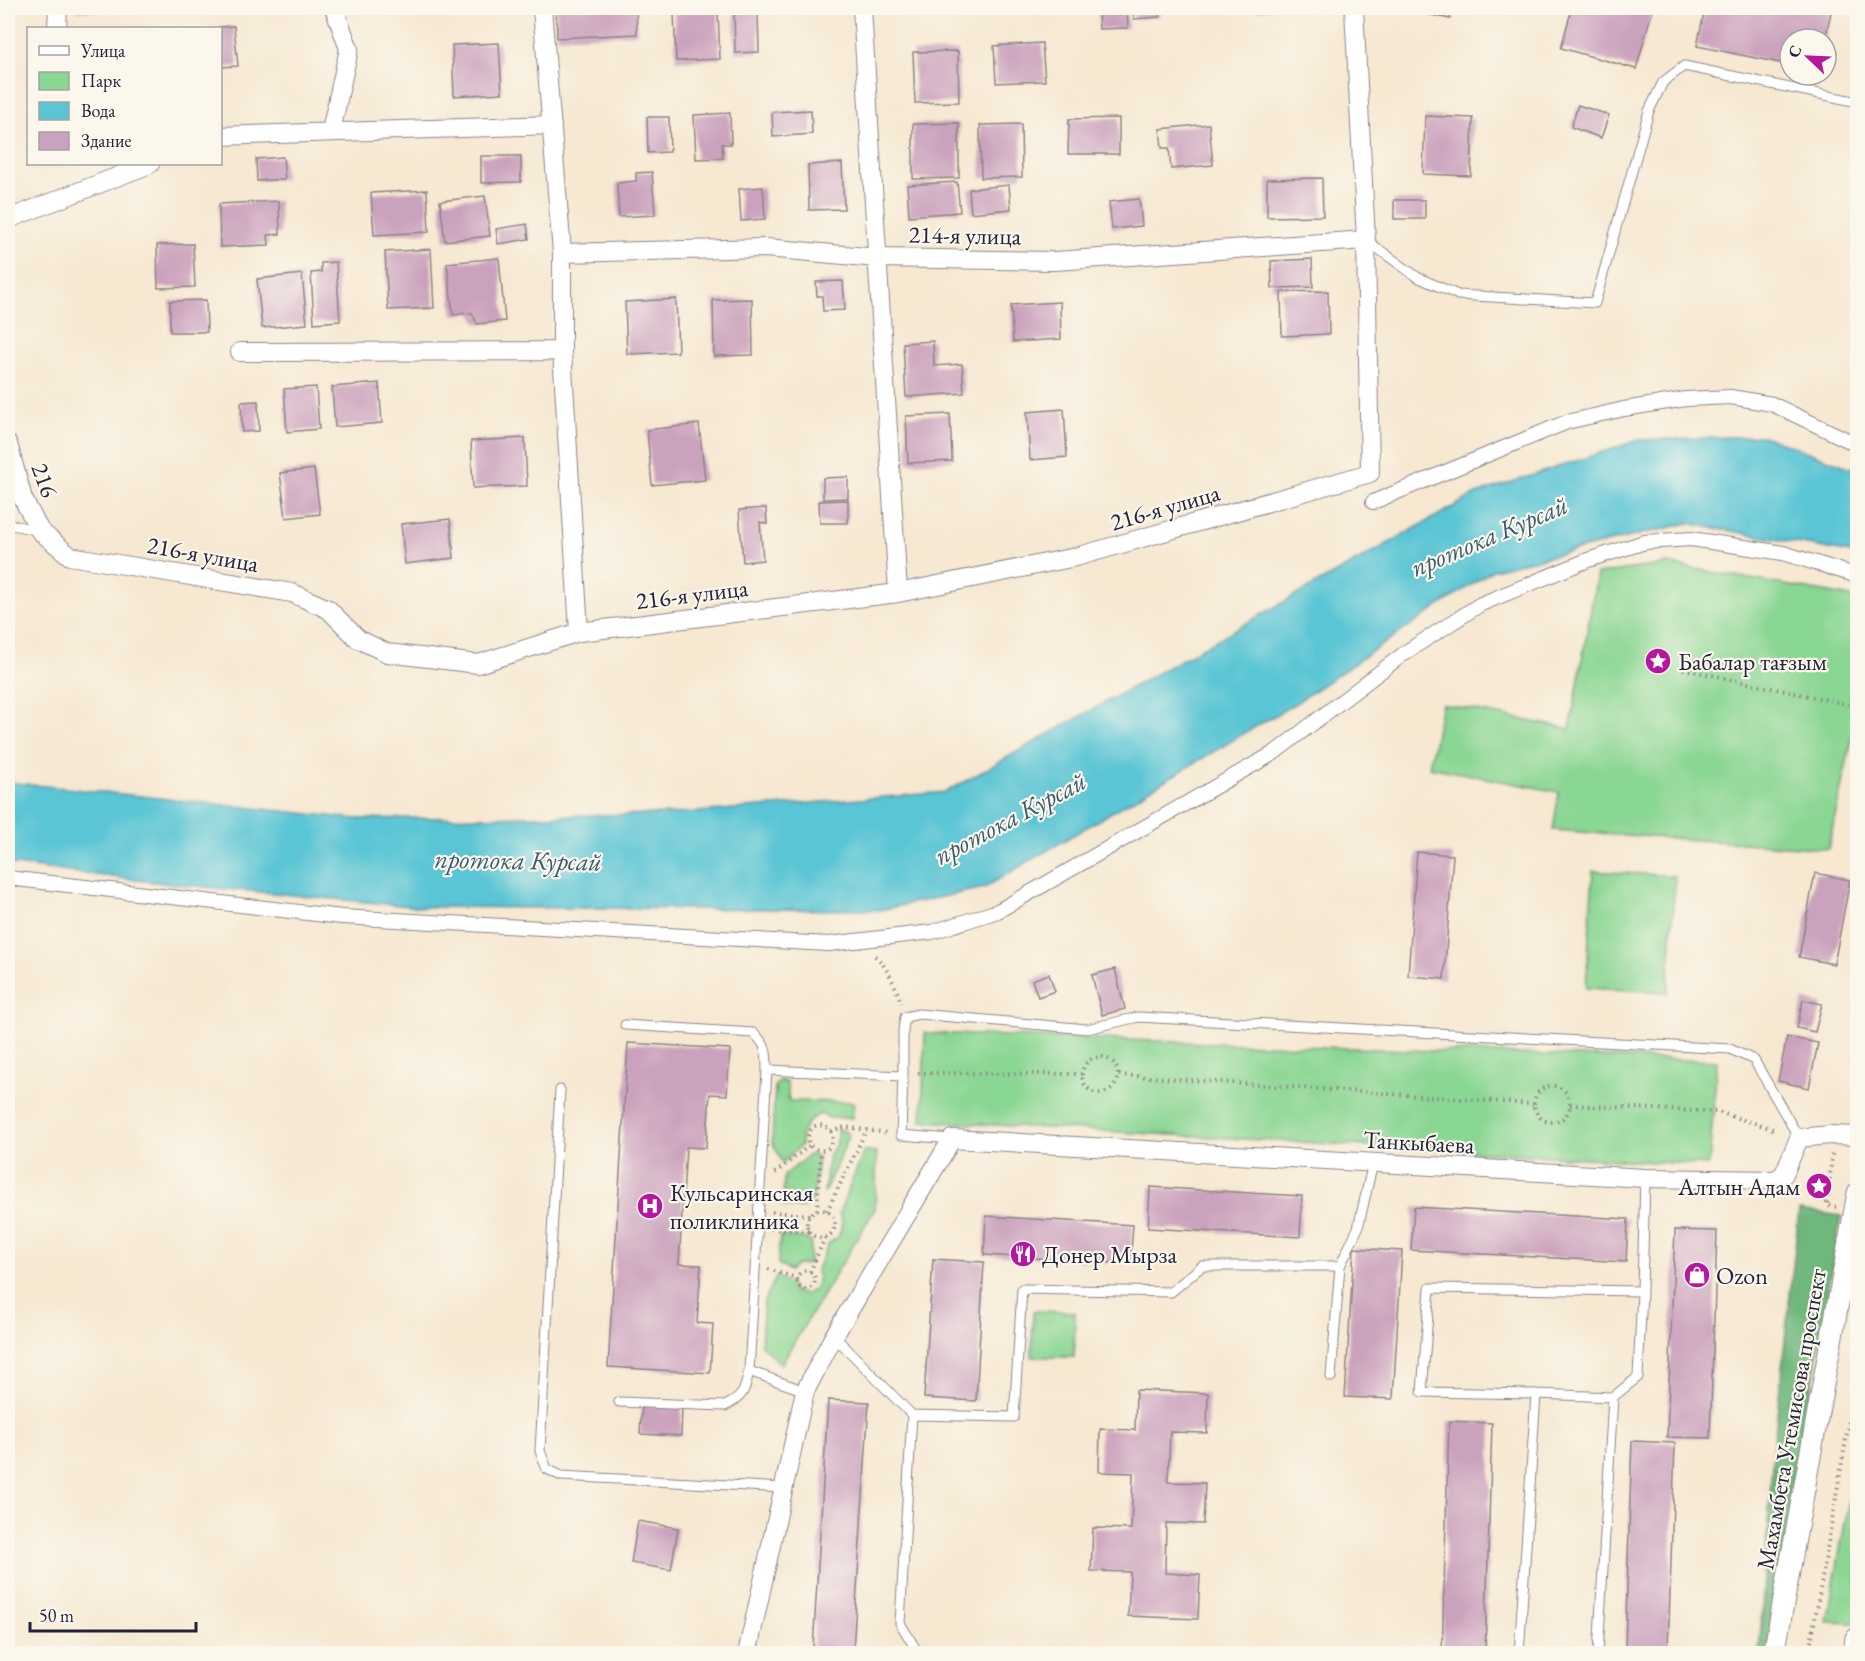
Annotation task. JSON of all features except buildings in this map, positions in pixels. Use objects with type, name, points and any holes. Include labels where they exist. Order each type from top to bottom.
[{"type":"street","points":[[57,27],[58,8]]},
{"type":"street","points":[[331,131],[349,49],[334,8]]},
{"type":"street","points":[[542,8],[562,253],[562,351],[579,632]]},
{"type":"street","points":[[862,8],[898,592]]},
{"type":"street","points":[[1354,8],[1366,240]]},
{"type":"street","points":[[222,136],[552,125]]},
{"type":"street","points":[[8,219],[147,165]]},
{"type":"street","name":"214-я улица","points":[[562,253],[766,248],[878,258],[1055,261],[1366,240]]},
{"type":"street","name":"216-я улица","points":[[40,531],[70,556],[292,594],[327,609],[358,639],[387,653],[478,664],[579,632],[898,592],[1076,557],[1370,473],[1366,240]]},
{"type":"street","points":[[240,352],[562,351]]},
{"type":"street","points":[[1373,502],[1465,462],[1567,422],[1624,409],[1686,399],[1731,397],[1772,404],[1857,445]]},
{"type":"street","name":"216","points":[[8,444],[23,499],[40,531]]},
{"type":"street","points":[[8,878],[342,917],[829,945],[932,932],[998,911],[1274,753],[1406,652],[1481,604],[1588,560],[1645,542],[1691,539],[1784,553],[1857,576]]},
{"type":"street","points":[[1799,1138],[1830,1135],[1857,1136]]},
{"type":"street","name":"Танкыбаева","points":[[952,1139],[1645,1178],[1775,1180],[1784,1174],[1799,1138]]},
{"type":"street","points":[[747,1653],[805,1391],[834,1336],[952,1139]]},
{"type":"street","name":"Махамбета Утемисова проспект","points":[[1774,1653],[1856,1201]]},
{"type":"lane","points":[[1366,240],[1417,278],[1458,295],[1595,303],[1649,111],[1663,82],[1683,66],[1857,102]]},
{"type":"lane","points":[[8,524],[40,531]]},
{"type":"lane","points":[[952,1139],[901,1135],[905,1017],[919,1014],[1087,1029],[1138,1017],[1730,1048],[1754,1060],[1799,1138]]},
{"type":"lane","points":[[619,1402],[725,1406],[738,1400],[746,1388],[756,1266],[768,1051],[763,1041],[753,1033],[625,1025]]},
{"type":"lane","points":[[767,1070],[903,1076]]},
{"type":"lane","points":[[560,1090],[540,1451],[547,1469],[561,1476],[783,1488]]},
{"type":"lane","points":[[1331,1377],[1340,1266],[1358,1228],[1373,1163]]},
{"type":"lane","points":[[1642,1291],[1430,1288],[1422,1392],[1613,1397],[1638,1377],[1642,1291],[1645,1178]]},
{"type":"lane","points":[[834,1336],[912,1415],[1014,1417],[1022,1289],[1171,1292],[1202,1266],[1340,1266]]},
{"type":"lane","points":[[749,1371],[805,1391]]},
{"type":"lane","points":[[1519,1653],[1536,1394]]},
{"type":"lane","points":[[1598,1653],[1613,1397]]},
{"type":"lane","points":[[912,1415],[900,1623],[917,1651],[922,1653]]},
{"type":"lane","points":[[1848,1653],[1850,1637],[1857,1629]]},
{"type":"path","points":[[1683,669],[1855,706],[1857,696]]},
{"type":"path","points":[[859,941],[883,963],[896,988],[905,1017]]},
{"type":"path","points":[[1101,1057],[1111,1060],[1119,1075],[1114,1087],[1103,1093],[1090,1090],[1082,1074],[1089,1060],[1101,1057]]},
{"type":"path","points":[[903,1076],[915,1073],[1082,1074]]},
{"type":"path","points":[[1119,1075],[1533,1104]]},
{"type":"path","points":[[1552,1086],[1563,1090],[1570,1105],[1569,1111],[1560,1120],[1548,1122],[1538,1116],[1533,1104],[1538,1093],[1552,1086]]},
{"type":"path","points":[[1570,1105],[1718,1112],[1799,1138]]},
{"type":"path","points":[[826,1126],[831,1131],[832,1143],[828,1148],[821,1151],[810,1145],[809,1132],[813,1127],[826,1126]]},
{"type":"path","points":[[831,1131],[845,1127],[901,1135]]},
{"type":"path","points":[[827,1211],[866,1131]]},
{"type":"path","points":[[1830,1135],[1832,1158],[1827,1206],[1856,1201]]},
{"type":"path","points":[[760,1185],[810,1145]]},
{"type":"path","points":[[818,1210],[821,1151]]},
{"type":"path","points":[[759,1212],[810,1215],[818,1210],[827,1211],[833,1216],[835,1225],[832,1233],[825,1238],[810,1272]]},
{"type":"path","points":[[810,1215],[807,1223],[810,1231],[816,1237],[825,1238]]},
{"type":"path","points":[[758,1229],[810,1231]]},
{"type":"path","points":[[756,1266],[797,1278]]},
{"type":"path","points":[[805,1270],[814,1276],[815,1282],[812,1287],[801,1288],[797,1284],[797,1278],[805,1270]]},
{"type":"path","points":[[1809,1653],[1857,1369]]},
{"type":"green space","points":[[1667,564],[1857,598],[1857,715],[1828,849],[1553,830],[1559,792],[1429,767],[1442,704],[1570,729],[1597,574]]},
{"type":"green space","points":[[1593,871],[1675,876],[1668,992],[1586,988]]},
{"type":"green space","points":[[925,1033],[1717,1061],[1709,1165],[922,1121]]},
{"type":"green space","points":[[780,1080],[787,1083],[789,1101],[854,1102],[852,1118],[830,1118],[821,1114],[808,1122],[803,1130],[801,1145],[783,1163],[772,1142],[775,1086]]},
{"type":"green space","points":[[837,1129],[847,1132],[849,1136],[824,1193],[829,1154],[837,1144]]},
{"type":"green space","points":[[864,1151],[877,1153],[875,1209],[781,1364],[761,1345],[764,1301],[777,1276],[790,1285],[794,1292],[806,1294],[815,1289],[818,1279],[816,1271],[829,1243],[837,1238],[841,1230],[842,1220],[839,1213]]},
{"type":"green space","points":[[810,1154],[818,1157],[813,1198],[803,1208],[783,1206],[784,1176]]},
{"type":"green space","points":[[1799,1210],[1841,1216],[1767,1653],[1759,1654],[1773,1452]]},
{"type":"green space","points":[[780,1236],[804,1238],[811,1242],[809,1264],[797,1265],[790,1271],[778,1264]]},
{"type":"green space","points":[[1033,1311],[1075,1312],[1074,1357],[1032,1357]]},
{"type":"green space","points":[[1857,1456],[1857,1618],[1853,1623],[1827,1622]]},
{"type":"water","name":"протока Курсай","points":[[1764,436],[1857,470],[1857,554],[1688,523],[1493,570],[1294,704],[984,888],[880,910],[419,907],[154,882],[8,864],[8,782],[357,819],[672,814],[946,792],[1476,494],[1639,440]]},
{"type":"place","name":"Бабалар тағзым","points":[[1658,661]]},
{"type":"place","name":"Алтын Адам","points":[[1819,1186]]},
{"type":"place","name":"Кульсаринская поликлиника","points":[[650,1206]]},
{"type":"place","name":"Донер Мырза","points":[[1023,1254]]},
{"type":"place","name":"Ozon","points":[[1697,1275]]}]
